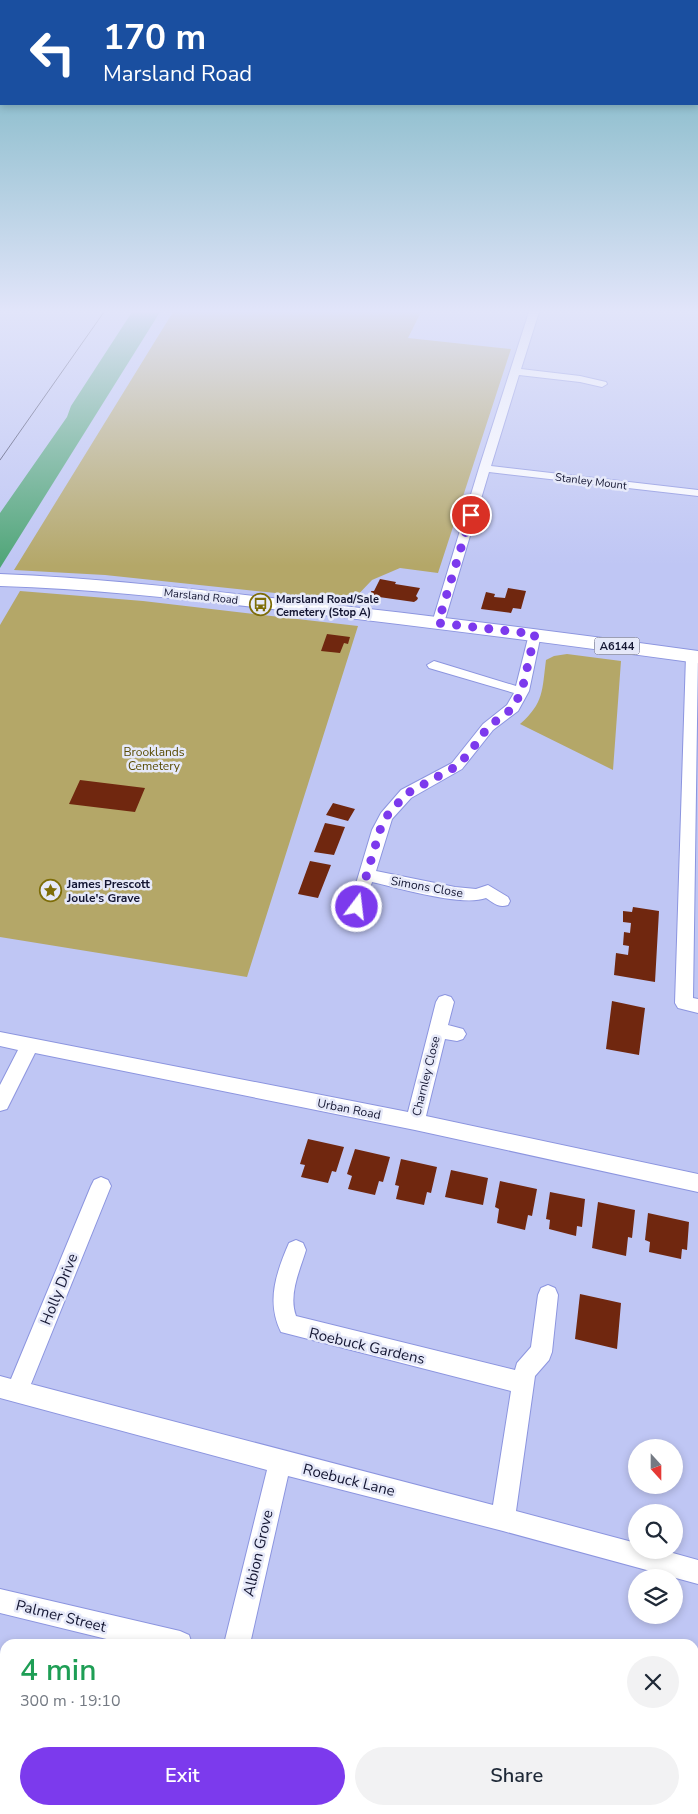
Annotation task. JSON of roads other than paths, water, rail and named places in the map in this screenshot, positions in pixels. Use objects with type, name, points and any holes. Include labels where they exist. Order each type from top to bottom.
[{"type":"main road","name":"Marsland Road","points":[[6,580],[182,594],[535,634],[695,657]]},
{"type":"street","points":[[438,623],[506,397]]},
{"type":"street","name":"Stanley Mount","points":[[484,468],[698,493]]},
{"type":"street","points":[[357,907],[380,830],[394,806],[406,794],[457,766],[488,727],[513,708],[522,690],[535,634]]},
{"type":"street","points":[[691,1004],[695,657]]},
{"type":"street","points":[[431,663],[463,672],[501,687],[522,690]]},
{"type":"street","name":"Simons Close","points":[[366,876],[455,893],[477,894],[488,884],[502,901]]},
{"type":"street","name":"Charnley Close","points":[[415,1122],[445,1002]]},
{"type":"street","name":"Charnley Close","points":[[438,1030],[458,1034]]},
{"type":"street","name":"Urban Road","points":[[0,1039],[415,1122],[698,1183]]},
{"type":"street","points":[[0,1102],[30,1045]]},
{"type":"street","name":"Holly Drive","points":[[9,1390],[101,1186]]},
{"type":"street","name":"Roebuck Gardens","points":[[296,1250],[282,1302],[284,1318],[290,1325],[298,1329],[523,1383]]},
{"type":"street","points":[[503,1519],[525,1371],[541,1352],[548,1295]]},
{"type":"street","name":"Roebuck Lane","points":[[9,1390],[698,1572]]},
{"type":"street","name":"Albion Grove","points":[[238,1639],[280,1462]]},
{"type":"street","name":"Palmer Street","points":[[0,1601],[159,1639]]},
{"type":"tram line","points":[[0,460],[45,397]]},
{"type":"place","name":"Marsland Road/Sale Cemetery (Stop A)","points":[[260,605]]},
{"type":"place","name":"James Prescott Joule's Grave","points":[[51,891]]},
{"type":"park label","name":"Brooklands Cemetery","points":[[154,759]]}]
